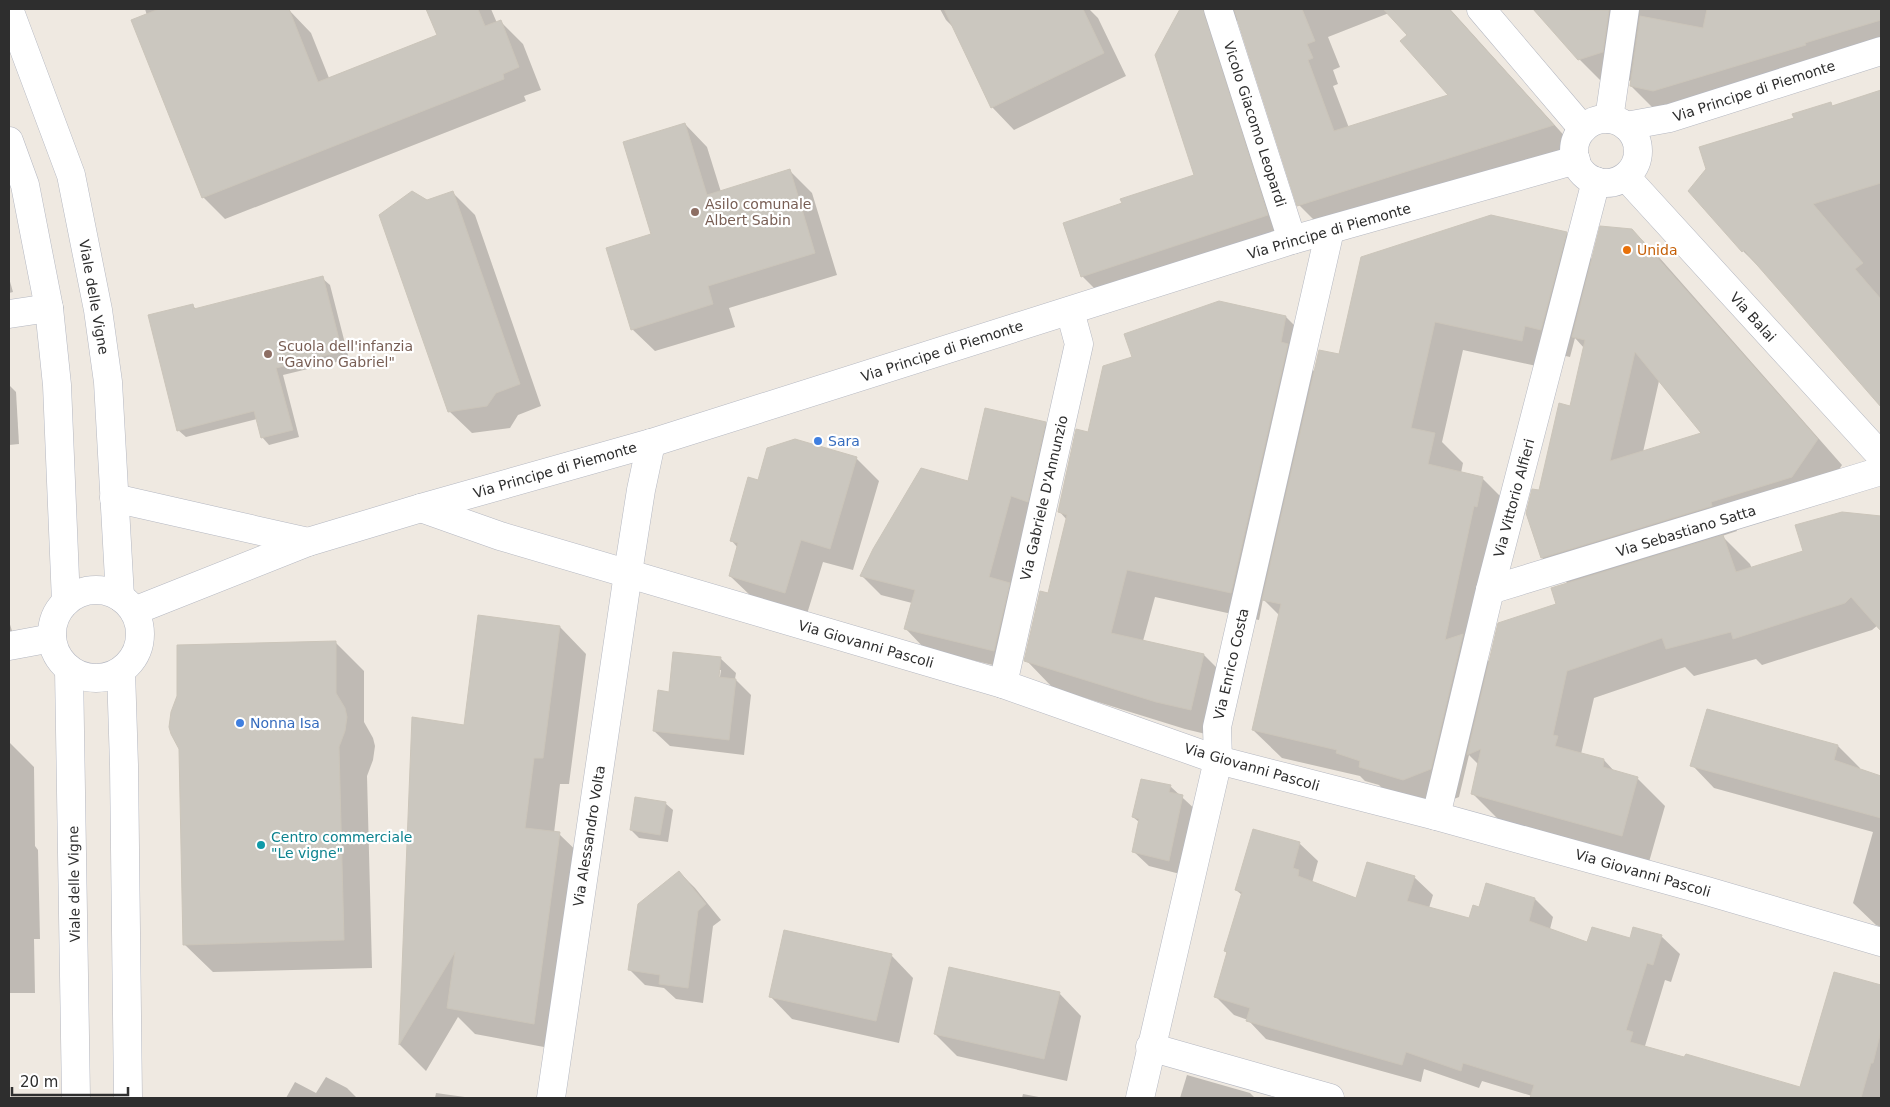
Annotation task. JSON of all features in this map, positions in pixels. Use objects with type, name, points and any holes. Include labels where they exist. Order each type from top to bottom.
[{"type":"street","name":"Viale delle Vigne","points":[[9,9],[71,175],[98,310],[108,382],[114,498],[127,604]]},
{"type":"street","name":"Vicolo Giacomo Leopardi","points":[[1218,9],[1292,240]]},
{"type":"street","points":[[1481,9],[1583,129]]},
{"type":"street","points":[[1617,122],[1625,9]]},
{"type":"street","name":"Via Principe di Piemonte","points":[[1617,122],[1670,118],[1881,51]]},
{"type":"street","points":[[1599,120],[1617,122],[1637,141],[1637,161],[1626,176],[1611,182],[1596,181],[1580,169],[1576,160],[1575,144],[1583,129],[1599,120]]},
{"type":"street","points":[[9,141],[25,185],[49,308],[57,385],[66,602]]},
{"type":"street","name":"Via Principe di Piemonte","points":[[127,604],[308,542],[651,443],[1292,240],[1576,160]]},
{"type":"street","name":"Via Balai","points":[[1626,176],[1881,456]]},
{"type":"street","name":"Via Vittorio Alfieri","points":[[1436,816],[1490,590],[1596,181]]},
{"type":"street","name":"Via Enrico Costa","points":[[1140,1098],[1150,1047],[1218,760],[1216,727],[1330,230]]},
{"type":"street","points":[[9,314],[49,308]]},
{"type":"street","name":"Via Gabriele D'Annunzio","points":[[1002,684],[1078,344],[1070,311]]},
{"type":"street","points":[[628,574],[641,490],[651,443]]},
{"type":"street","name":"Via Sebastiano Satta","points":[[1490,590],[1881,472]]},
{"type":"street","name":"Via Principe di Piemonte","points":[[114,498],[308,542]]},
{"type":"street","name":"Via Giovanni Pascoli","points":[[421,508],[500,536],[1002,684],[1218,760],[1436,816],[1881,942]]},
{"type":"street","name":"Via Alessandro Volta","points":[[551,1098],[628,574]]},
{"type":"street","points":[[92,590],[107,591],[127,604],[139,623],[140,637],[138,650],[131,662],[121,671],[108,677],[95,679],[81,676],[69,669],[58,655],[52,638],[53,624],[57,612],[77,594],[92,590]]},
{"type":"street","points":[[9,646],[52,638]]},
{"type":"street","name":"Viale delle Vigne","points":[[69,669],[76,1098]]},
{"type":"street","points":[[121,671],[128,1098]]},
{"type":"street","points":[[1150,1047],[1330,1098]]},
{"type":"building","points":[[159,9],[289,9],[318,82],[437,35],[426,9],[478,9],[485,26],[501,20],[519,67],[503,74],[504,79],[202,198],[131,20]]},
{"type":"building","points":[[944,9],[1083,9],[1104,53],[991,108]]},
{"type":"building","points":[[1180,9],[1203,9],[1268,215],[1081,277],[1063,223],[1122,203],[1120,199],[1194,175],[1155,55]]},
{"type":"building","points":[[1234,9],[1302,9],[1315,41],[1307,44],[1313,58],[1308,60],[1334,131],[1448,95],[1400,41],[1407,35],[1383,9],[1449,9],[1554,125],[1297,206]]},
{"type":"building","points":[[1533,9],[1609,10],[1603,52],[1578,60]]},
{"type":"building","points":[[1707,9],[1881,9],[1881,20],[1805,43],[1806,45],[1653,91],[1630,86],[1640,16],[1703,28]]},
{"type":"building","points":[[1881,90],[1881,183],[1813,204],[1863,263],[1855,269],[1881,299],[1881,407],[1744,250],[1742,252],[1688,191],[1706,169],[1699,147],[1794,118],[1792,114],[1831,102],[1832,106]]},
{"type":"building","points":[[685,123],[707,195],[790,169],[815,253],[708,286],[713,304],[631,330],[606,248],[651,234],[623,142]]},
{"type":"building","points":[[412,191],[427,200],[453,191],[520,384],[496,393],[487,406],[448,412],[379,215]]},
{"type":"building","points":[[1491,215],[1567,232],[1541,330],[1525,326],[1522,341],[1435,322],[1411,428],[1435,433],[1428,464],[1483,477],[1477,507],[1474,506],[1445,640],[1463,634],[1431,769],[1403,780],[1359,767],[1360,761],[1336,753],[1337,750],[1252,730],[1281,604],[1262,600],[1319,350],[1339,354],[1361,257]]},
{"type":"building","points":[[1600,226],[1632,229],[1818,439],[1792,477],[1711,502],[1712,506],[1541,558],[1526,513],[1532,489],[1539,490],[1559,403],[1570,406],[1585,340],[1572,337]],"holes":[[[1635,352],[1701,433],[1610,461]]]},
{"type":"building","points":[[323,276],[342,351],[276,368],[293,430],[261,438],[254,411],[177,431],[148,315],[193,304],[194,309]]},
{"type":"building","points":[[1219,301],[1286,316],[1281,342],[1288,344],[1231,593],[1127,570],[1111,633],[1204,654],[1191,710],[1156,702],[1024,661],[1040,591],[1048,593],[1067,515],[1058,512],[1076,429],[1088,432],[1103,366],[1132,357],[1124,334]]},
{"type":"building","points":[[985,408],[1046,422],[1028,502],[1011,496],[989,577],[1010,583],[994,651],[904,629],[915,590],[860,576],[873,549],[921,468],[968,481]]},
{"type":"building","points":[[795,439],[857,457],[830,549],[801,540],[785,593],[729,576],[738,543],[730,541],[748,477],[758,480],[767,448]]},
{"type":"building","points":[[1842,512],[1881,516],[1881,631],[1851,597],[1845,603],[1733,639],[1731,632],[1666,649],[1662,638],[1567,671],[1553,735],[1558,736],[1555,746],[1604,759],[1603,767],[1638,777],[1622,836],[1471,794],[1481,749],[1467,755],[1498,623],[1556,604],[1551,588],[1723,535],[1736,572],[1803,551],[1795,525]]},
{"type":"building","points":[[478,615],[560,626],[543,758],[534,758],[525,828],[560,832],[534,1024],[447,1008],[455,952],[399,1045],[412,717],[464,725]]},
{"type":"building","name":"Centro commerciale \"Le vigne\"","points":[[336,641],[336,693],[345,708],[347,717],[345,731],[339,747],[344,940],[183,945],[179,749],[169,727],[171,712],[177,696],[177,645]]},
{"type":"building","points":[[673,652],[721,657],[719,677],[736,679],[729,740],[653,731],[658,690],[669,692]]},
{"type":"building","points":[[1707,709],[1838,745],[1834,760],[1881,776],[1881,818],[1690,766]]},
{"type":"building","points":[[1141,779],[1171,785],[1169,792],[1183,795],[1169,861],[1132,852],[1139,819],[1132,817]]},
{"type":"building","points":[[635,797],[666,802],[660,835],[630,830]]},
{"type":"building","points":[[1253,829],[1300,842],[1293,868],[1299,870],[1298,876],[1356,898],[1367,862],[1415,876],[1407,901],[1469,918],[1473,905],[1479,907],[1486,883],[1535,898],[1529,921],[1587,942],[1592,927],[1630,938],[1633,927],[1662,935],[1653,965],[1647,963],[1626,1030],[1633,1032],[1630,1042],[1684,1057],[1686,1054],[1800,1087],[1834,972],[1881,985],[1881,1031],[1861,1098],[1530,1098],[1534,1085],[1463,1063],[1461,1071],[1406,1052],[1402,1065],[1246,1021],[1250,1008],[1214,997],[1227,952],[1224,951],[1242,892],[1235,890]]},
{"type":"building","points":[[679,871],[706,904],[698,911],[688,988],[659,984],[660,975],[628,970],[638,904]]},
{"type":"building","points":[[784,930],[892,954],[876,1021],[769,997]]},
{"type":"building","points":[[949,967],[1060,992],[1044,1059],[934,1034]]},
{"type":"place","name":"Asilo comunale Albert Sabin","points":[[695,212]]},
{"type":"place","name":"Unida","points":[[1627,250]]},
{"type":"place","name":"Scuola dell'infanzia \"Gavino Gabriel\"","points":[[268,354]]},
{"type":"place","name":"Sara","points":[[818,441]]},
{"type":"place","name":"Nonna Isa","points":[[240,723]]},
{"type":"place","name":"Centro commerciale \"Le vigne\"","points":[[261,845]]}]
